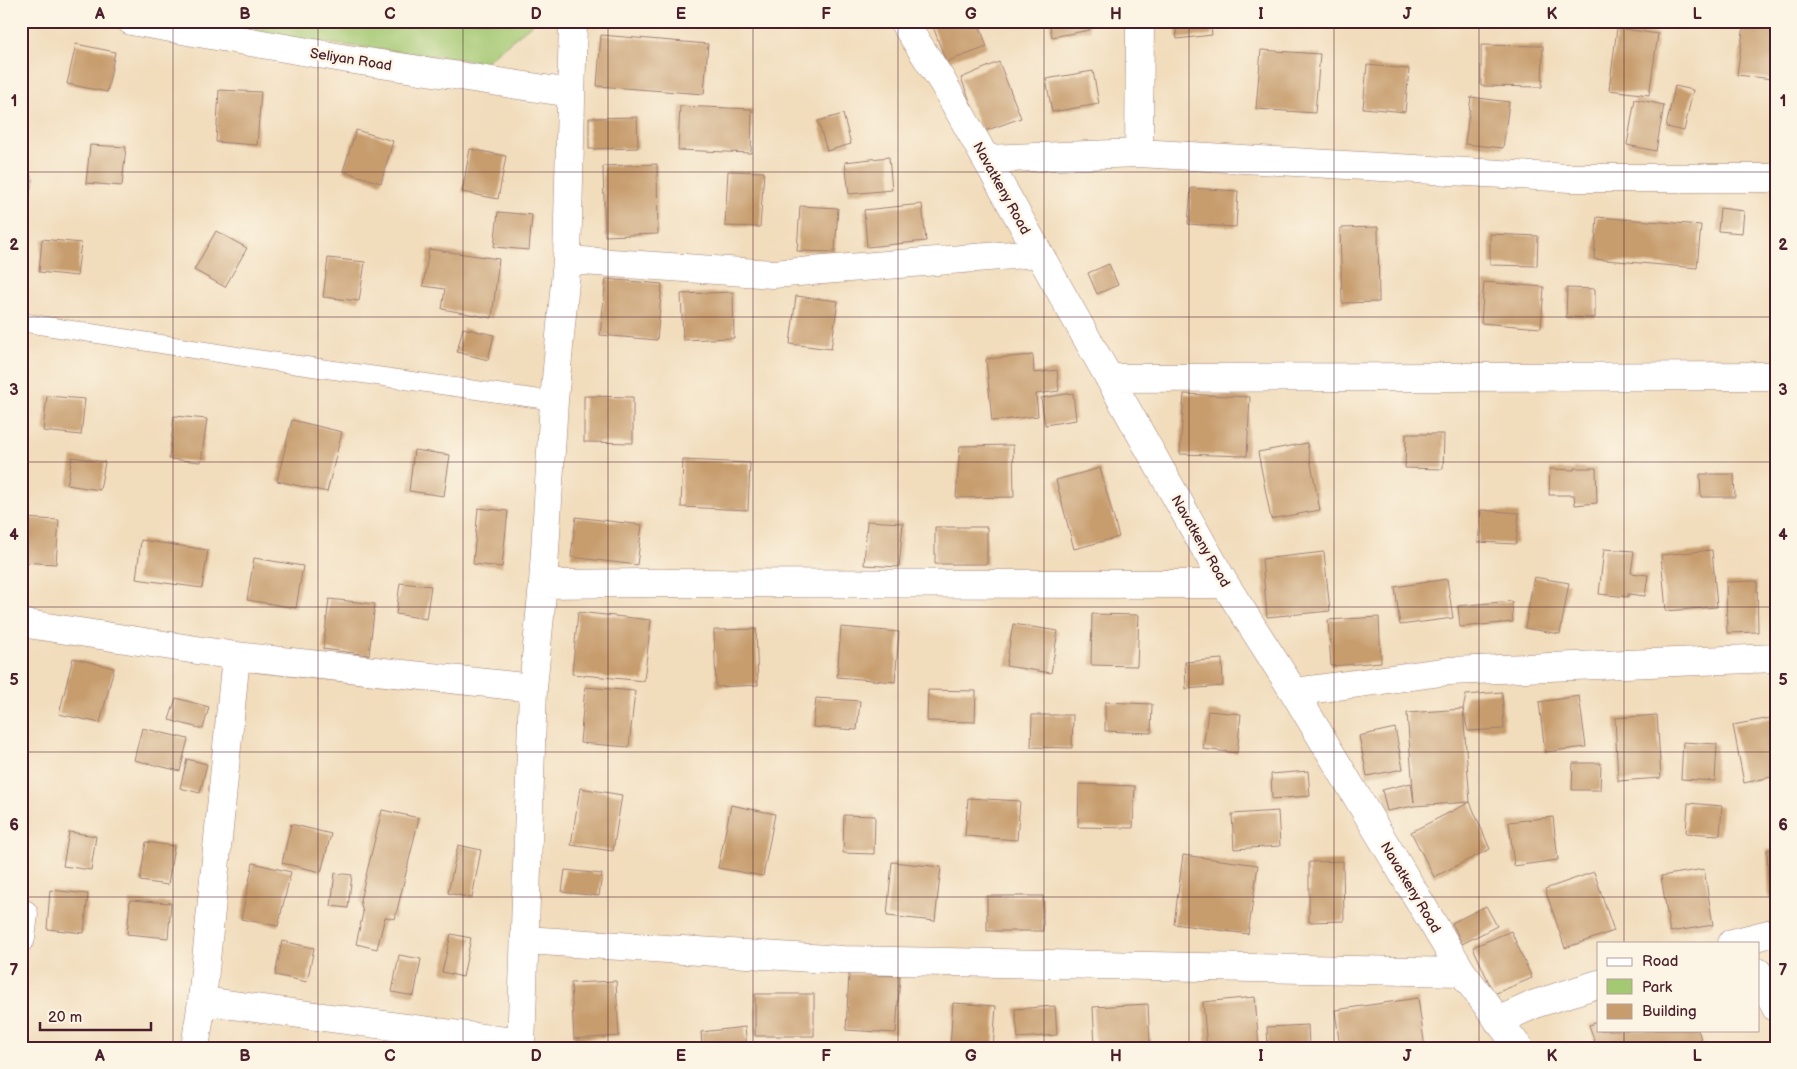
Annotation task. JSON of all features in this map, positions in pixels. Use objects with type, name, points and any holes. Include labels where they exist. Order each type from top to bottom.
[{"type":"street","name":"Seliyan Road","points":[[131,21],[348,59],[571,92]]},
{"type":"street","points":[[202,1001],[521,1046],[533,688],[543,584],[554,401],[567,260],[573,21]]},
{"type":"street","name":"Navatkeny Road","points":[[903,21],[942,81],[1225,584],[1294,692],[1462,972],[1519,1048]]},
{"type":"street","points":[[1139,153],[1140,21]]},
{"type":"street","points":[[986,159],[1139,153],[1570,178],[1776,178]]},
{"type":"street","points":[[567,260],[773,274],[1038,253]]},
{"type":"street","points":[[1109,378],[1776,376]]},
{"type":"street","points":[[543,584],[646,582],[1225,584]]},
{"type":"street","points":[[21,623],[236,656],[533,688]]},
{"type":"street","points":[[195,1048],[202,1001],[236,656]]},
{"type":"street","points":[[1294,692],[1449,671],[1776,658]]},
{"type":"street","points":[[1739,942],[1776,932]]},
{"type":"street","points":[[525,940],[843,960],[1462,972]]},
{"type":"street","points":[[1760,976],[1776,1008]]},
{"type":"street","points":[[1498,1021],[1535,1004],[1597,984]]},
{"type":"lane","points":[[21,322],[263,360],[554,401]]},
{"type":"green space","points":[[142,21],[536,21],[485,62]]},
{"type":"building","points":[[931,21],[978,21],[987,47],[946,62]]},
{"type":"building","points":[[1049,21],[1089,21],[1090,30],[1052,37]]},
{"type":"building","points":[[1175,21],[1210,21],[1212,35],[1177,39]]},
{"type":"building","points":[[1744,24],[1776,27],[1776,58],[1773,79],[1737,75]]},
{"type":"building","points":[[1617,28],[1658,34],[1649,95],[1609,90]]},
{"type":"building","points":[[601,35],[708,44],[704,94],[597,86]]},
{"type":"building","points":[[76,44],[115,52],[107,92],[67,84]]},
{"type":"building","points":[[1481,45],[1543,46],[1542,87],[1481,86]]},
{"type":"building","points":[[1261,50],[1320,54],[1315,113],[1256,109]]},
{"type":"building","points":[[999,62],[1021,118],[982,132],[961,78]]},
{"type":"building","points":[[1367,65],[1409,69],[1405,112],[1363,108]]},
{"type":"building","points":[[1093,71],[1099,104],[1052,112],[1046,79]]},
{"type":"building","points":[[1675,86],[1693,90],[1684,131],[1666,127]]},
{"type":"building","points":[[219,90],[261,92],[257,145],[216,142]]},
{"type":"building","points":[[1471,97],[1509,102],[1503,148],[1465,144]]},
{"type":"building","points":[[1635,99],[1664,105],[1656,151],[1627,145]]},
{"type":"building","points":[[680,106],[752,109],[751,153],[678,150]]},
{"type":"building","points":[[843,114],[851,144],[827,151],[818,121]]},
{"type":"building","points":[[637,117],[638,148],[589,149],[589,118]]},
{"type":"building","points":[[356,130],[393,141],[381,183],[343,171]]},
{"type":"building","points":[[90,145],[126,147],[122,186],[86,183]]},
{"type":"building","points":[[470,149],[506,156],[498,199],[462,192]]},
{"type":"building","points":[[889,157],[892,190],[849,194],[845,162]]},
{"type":"building","points":[[657,164],[658,234],[605,236],[603,166]]},
{"type":"building","points":[[728,171],[764,172],[760,227],[725,226]]},
{"type":"building","points":[[1191,188],[1238,191],[1236,227],[1188,224]]},
{"type":"building","points":[[922,204],[926,241],[867,247],[864,210]]},
{"type":"building","points":[[800,206],[838,208],[835,252],[797,251]]},
{"type":"building","points":[[1720,208],[1744,211],[1742,233],[1718,231]]},
{"type":"building","points":[[498,212],[532,215],[529,250],[494,247]]},
{"type":"building","points":[[1597,217],[1701,225],[1697,268],[1594,259]]},
{"type":"building","points":[[1378,227],[1379,302],[1342,303],[1340,228]]},
{"type":"building","points":[[216,231],[247,248],[225,287],[194,270]]},
{"type":"building","points":[[1490,234],[1538,236],[1537,266],[1490,265]]},
{"type":"building","points":[[42,239],[81,243],[77,276],[39,272]]},
{"type":"building","points":[[429,249],[499,259],[492,318],[442,309],[445,289],[423,286]]},
{"type":"building","points":[[328,258],[365,262],[359,301],[323,297]]},
{"type":"building","points":[[1109,264],[1118,285],[1097,294],[1088,273]]},
{"type":"building","points":[[606,279],[662,284],[657,340],[600,335]]},
{"type":"building","points":[[1484,282],[1544,287],[1541,328],[1481,323]]},
{"type":"building","points":[[1567,288],[1595,289],[1595,318],[1566,317]]},
{"type":"building","points":[[733,292],[734,338],[683,340],[681,294]]},
{"type":"building","points":[[796,296],[838,301],[831,349],[790,344]]},
{"type":"building","points":[[463,328],[494,335],[488,360],[457,352]]},
{"type":"building","points":[[1033,355],[1034,373],[1057,370],[1059,391],[1036,394],[1038,416],[992,421],[986,359]]},
{"type":"building","points":[[1073,393],[1076,420],[1045,425],[1041,398]]},
{"type":"building","points":[[1184,394],[1250,397],[1247,456],[1180,454]]},
{"type":"building","points":[[47,396],[85,399],[81,435],[43,431]]},
{"type":"building","points":[[584,396],[633,397],[633,443],[584,442]]},
{"type":"building","points":[[174,416],[207,419],[201,462],[169,459]]},
{"type":"building","points":[[292,420],[342,432],[327,492],[277,481]]},
{"type":"building","points":[[1406,434],[1444,434],[1443,469],[1405,468]]},
{"type":"building","points":[[1307,443],[1320,510],[1271,519],[1258,452]]},
{"type":"building","points":[[1013,445],[1014,497],[956,498],[960,446]]},
{"type":"building","points":[[414,450],[450,455],[444,496],[409,491]]},
{"type":"building","points":[[72,457],[105,462],[100,490],[67,485]]},
{"type":"building","points":[[683,460],[750,463],[748,510],[681,507]]},
{"type":"building","points":[[1100,468],[1119,537],[1074,549],[1056,480]]},
{"type":"building","points":[[1574,468],[1596,468],[1597,503],[1575,505],[1574,495],[1549,495],[1550,469],[1574,470]]},
{"type":"building","points":[[1700,474],[1734,474],[1735,497],[1701,497]]},
{"type":"building","points":[[478,508],[508,511],[502,567],[473,564]]},
{"type":"building","points":[[1481,510],[1519,513],[1516,544],[1478,542]]},
{"type":"building","points":[[576,517],[642,525],[637,565],[571,557]]},
{"type":"building","points":[[22,518],[59,520],[56,564],[21,562]]},
{"type":"building","points":[[867,521],[903,523],[899,567],[864,565]]},
{"type":"building","points":[[935,527],[987,527],[987,564],[935,564]]},
{"type":"building","points":[[141,540],[208,550],[202,588],[136,579]]},
{"type":"building","points":[[1604,549],[1634,551],[1631,573],[1648,575],[1645,596],[1628,594],[1628,597],[1599,594]]},
{"type":"building","points":[[1712,550],[1717,607],[1666,611],[1661,555]]},
{"type":"building","points":[[1324,552],[1330,611],[1267,617],[1262,559]]},
{"type":"building","points":[[254,558],[303,566],[296,608],[247,600]]},
{"type":"building","points":[[1534,577],[1569,583],[1560,634],[1525,628]]},
{"type":"building","points":[[1447,579],[1453,618],[1400,625],[1395,587]]},
{"type":"building","points":[[1757,581],[1758,632],[1727,633],[1726,582]]},
{"type":"building","points":[[400,583],[431,586],[426,619],[396,614]]},
{"type":"building","points":[[329,599],[375,604],[369,655],[323,649]]},
{"type":"building","points":[[1512,601],[1513,622],[1460,627],[1458,606]]},
{"type":"building","points":[[578,612],[651,620],[644,681],[572,674]]},
{"type":"building","points":[[1092,614],[1139,615],[1137,666],[1091,665]]},
{"type":"building","points":[[1379,617],[1381,662],[1331,666],[1328,620]]},
{"type":"building","points":[[1013,624],[1058,631],[1051,673],[1006,666]]},
{"type":"building","points":[[841,627],[899,632],[895,682],[837,677]]},
{"type":"building","points":[[756,629],[758,685],[716,687],[714,630]]},
{"type":"building","points":[[73,658],[114,668],[100,723],[59,714]]},
{"type":"building","points":[[1222,659],[1223,686],[1186,689],[1185,662]]},
{"type":"building","points":[[585,687],[635,691],[629,747],[580,743]]},
{"type":"building","points":[[928,690],[976,691],[975,722],[927,721]]},
{"type":"building","points":[[1502,692],[1504,729],[1468,731],[1463,709],[1466,695]]},
{"type":"building","points":[[1579,696],[1586,747],[1545,752],[1539,702]]},
{"type":"building","points":[[176,698],[209,707],[203,729],[169,720]]},
{"type":"building","points":[[816,698],[860,701],[857,730],[813,727]]},
{"type":"building","points":[[1105,702],[1152,704],[1151,733],[1105,731]]},
{"type":"building","points":[[1463,709],[1470,802],[1414,806],[1387,811],[1382,790],[1411,783],[1414,802],[1407,713]]},
{"type":"building","points":[[1208,711],[1241,714],[1237,753],[1203,749]]},
{"type":"building","points":[[1032,715],[1073,715],[1072,748],[1031,747]]},
{"type":"building","points":[[1657,715],[1661,778],[1618,781],[1615,718]]},
{"type":"building","points":[[1776,717],[1776,776],[1744,783],[1733,725]]},
{"type":"building","points":[[142,728],[188,739],[180,771],[134,760]]},
{"type":"building","points":[[1395,728],[1403,769],[1367,776],[1359,736]]},
{"type":"building","points":[[1683,742],[1717,744],[1715,781],[1681,779]]},
{"type":"building","points":[[187,759],[207,764],[200,793],[180,788]]},
{"type":"building","points":[[1573,763],[1601,763],[1600,790],[1572,790]]},
{"type":"building","points":[[1308,771],[1310,796],[1272,799],[1271,774]]},
{"type":"building","points":[[1079,784],[1135,786],[1133,828],[1078,827]]},
{"type":"building","points":[[580,788],[622,795],[613,851],[571,845]]},
{"type":"building","points":[[968,798],[1020,801],[1017,840],[965,836]]},
{"type":"building","points":[[1470,802],[1490,849],[1434,877],[1411,832]]},
{"type":"building","points":[[1688,803],[1722,806],[1720,835],[1686,833]]},
{"type":"building","points":[[731,805],[775,814],[763,876],[718,868]]},
{"type":"building","points":[[382,810],[419,818],[395,919],[385,917],[377,949],[356,944],[363,913],[360,900]]},
{"type":"building","points":[[1278,811],[1280,846],[1234,849],[1232,814]]},
{"type":"building","points":[[844,815],[875,816],[874,854],[843,853]]},
{"type":"building","points":[[1553,817],[1558,860],[1514,866],[1509,822]]},
{"type":"building","points":[[291,824],[331,834],[321,872],[282,863]]},
{"type":"building","points":[[69,832],[96,836],[91,870],[63,866]]},
{"type":"building","points":[[146,842],[174,846],[168,885],[140,881]]},
{"type":"building","points":[[458,845],[481,850],[472,898],[448,893]]},
{"type":"building","points":[[1776,849],[1776,899],[1769,899],[1767,850]]},
{"type":"building","points":[[1183,855],[1258,865],[1248,934],[1174,924]]},
{"type":"building","points":[[1343,861],[1344,921],[1309,922],[1309,862]]},
{"type":"building","points":[[892,862],[941,867],[935,921],[887,916]]},
{"type":"building","points":[[253,863],[291,872],[278,926],[241,919]]},
{"type":"building","points":[[1704,869],[1713,925],[1670,932],[1661,876]]},
{"type":"building","points":[[565,870],[602,874],[599,896],[562,892]]},
{"type":"building","points":[[1594,872],[1614,931],[1565,948],[1545,889]]},
{"type":"building","points":[[335,873],[352,875],[348,908],[331,906]]},
{"type":"building","points":[[50,890],[88,894],[84,933],[47,929]]},
{"type":"building","points":[[987,896],[1043,896],[1043,931],[987,931]]},
{"type":"building","points":[[130,900],[171,903],[168,938],[127,934]]},
{"type":"building","points":[[1486,906],[1497,926],[1462,944],[1452,923]]},
{"type":"building","points":[[1511,931],[1532,978],[1494,994],[1473,947]]},
{"type":"building","points":[[451,934],[471,938],[463,977],[442,972]]},
{"type":"building","points":[[282,941],[314,948],[307,982],[275,975]]},
{"type":"building","points":[[399,955],[421,959],[414,996],[392,992]]},
{"type":"building","points":[[849,974],[900,976],[896,1033],[846,1030]]},
{"type":"building","points":[[616,981],[619,1036],[574,1039],[571,983]]},
{"type":"building","points":[[755,994],[814,994],[814,1036],[755,1036]]},
{"type":"building","points":[[1255,997],[1259,1048],[1207,1048],[1203,1002]]},
{"type":"building","points":[[1418,998],[1425,1048],[1340,1048],[1335,1010]]},
{"type":"building","points":[[953,1003],[996,1006],[993,1048],[950,1047]]},
{"type":"building","points":[[1148,1004],[1150,1044],[1095,1047],[1093,1007]]},
{"type":"building","points":[[1055,1006],[1057,1035],[1018,1038],[1015,1009]]},
{"type":"building","points":[[1597,1022],[1597,1032],[1699,1032],[1704,1048],[1597,1048],[1589,1025]]},
{"type":"building","points":[[1308,1025],[1309,1048],[1268,1048],[1267,1027]]},
{"type":"building","points":[[745,1027],[747,1048],[702,1048],[701,1032]]}]
